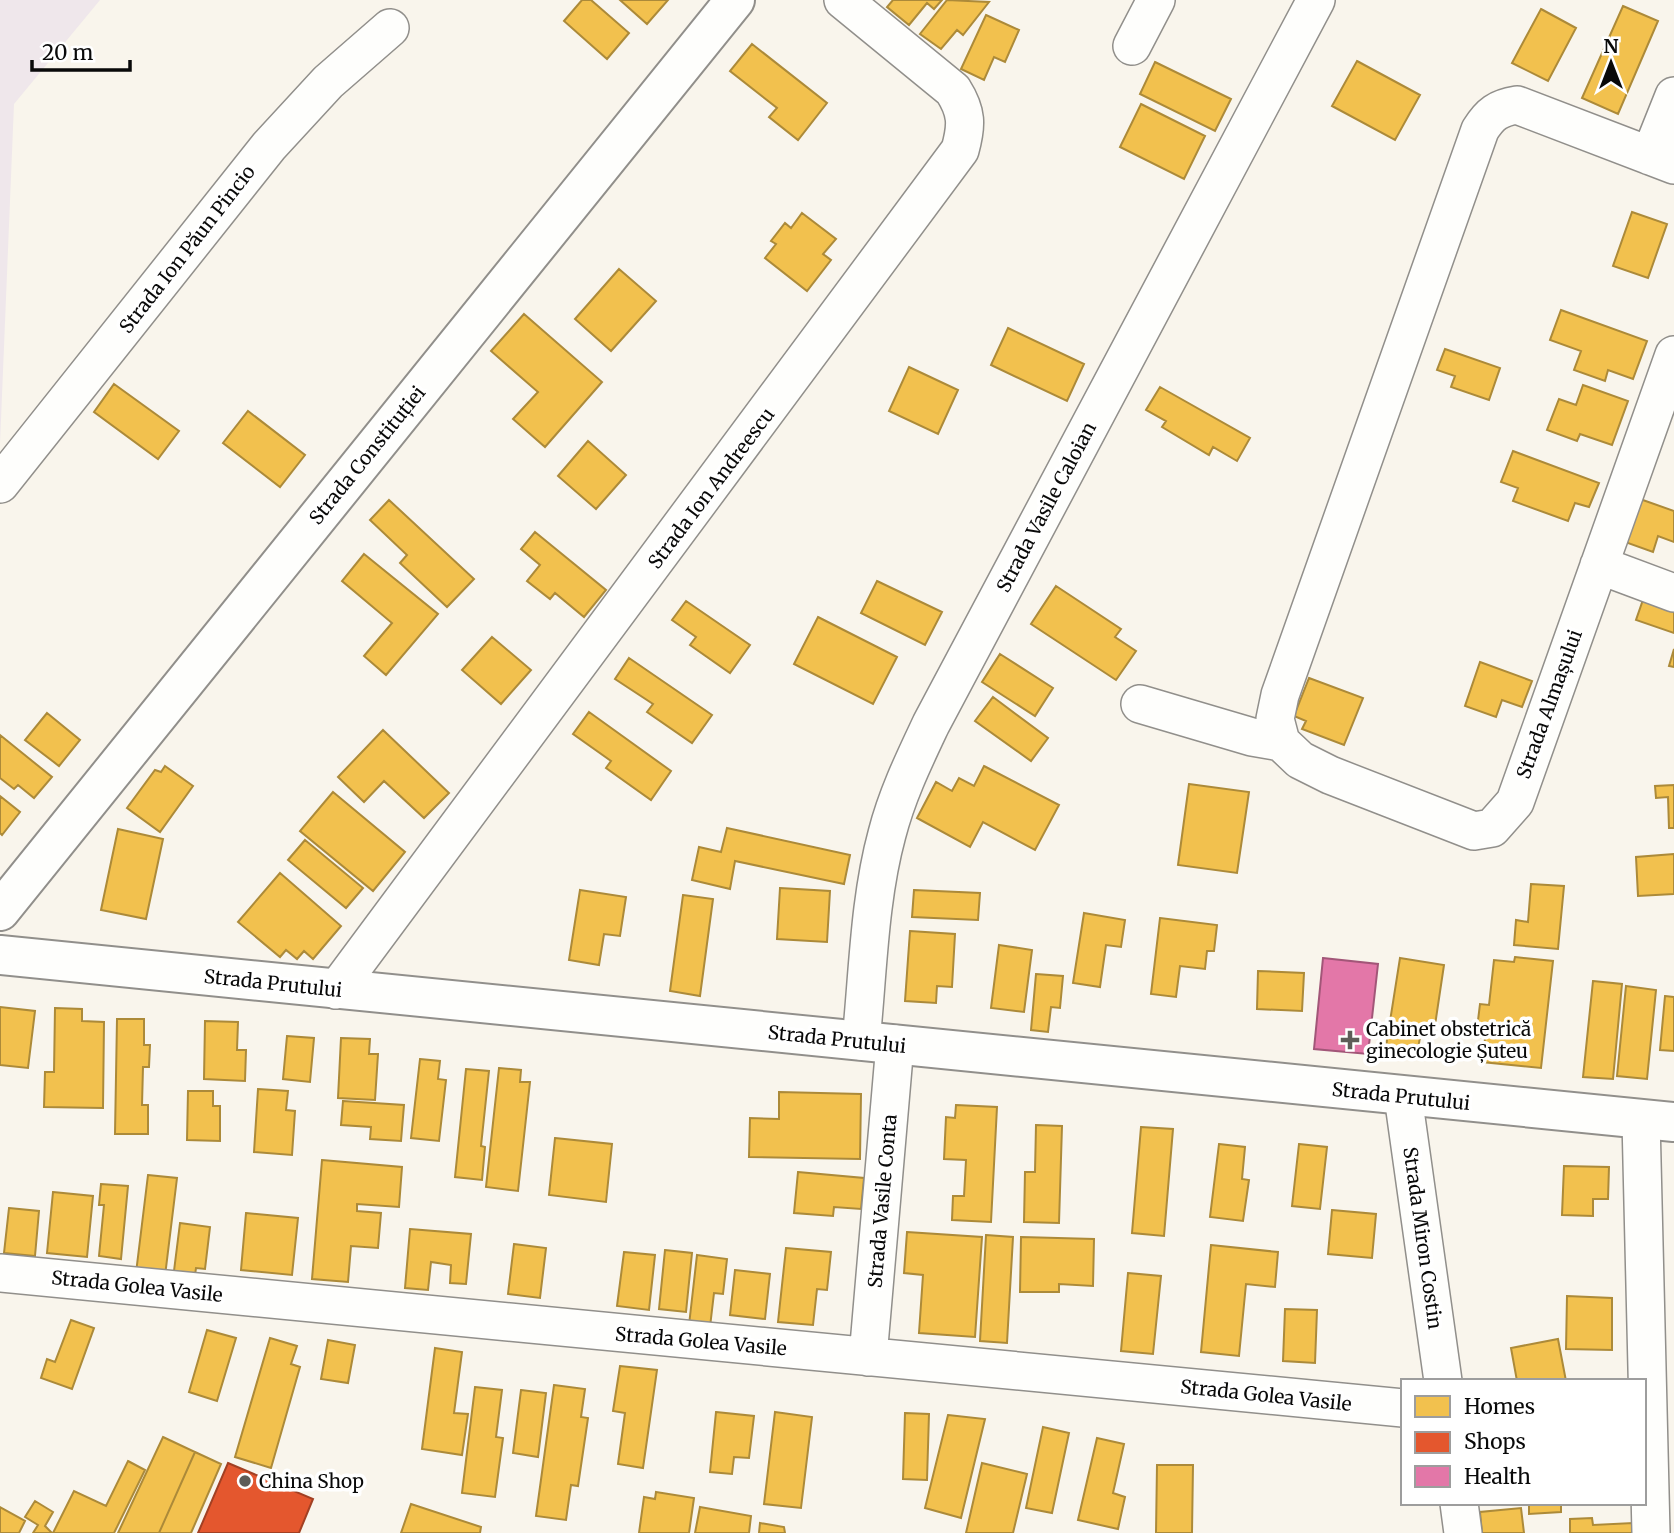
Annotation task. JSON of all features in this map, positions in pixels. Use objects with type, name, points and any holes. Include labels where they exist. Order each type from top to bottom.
[{"type":"street","name":"Strada Constituției","points":[[0,911],[735,0]]},
{"type":"street","name":"Strada Ion Andreescu","points":[[336,989],[960,150],[967,126],[964,107],[953,90],[843,0]]},
{"type":"street","points":[[1132,46],[1156,0]]},
{"type":"street","name":"Strada Vasile Caloian","points":[[878,1043],[877,884],[887,834],[906,776],[930,724],[1316,0]]},
{"type":"street","name":"Strada Ion Păun Pincio","points":[[0,484],[269,146],[328,82],[390,28]]},
{"type":"street","points":[[1281,742],[1275,719],[1280,695],[1480,130],[1489,116],[1501,108],[1517,105],[1662,160],[1674,96]]},
{"type":"street","name":"Strada Almașului","points":[[1140,705],[1252,737],[1281,742],[1300,760],[1330,775],[1474,831],[1492,828],[1515,802],[1674,355]]},
{"type":"street","points":[[1599,565],[1674,593]]},
{"type":"street","name":"Strada Prutului","points":[[0,955],[1658,1121]]},
{"type":"street","name":"Strada Vasile Conta","points":[[868,1357],[878,1043]]},
{"type":"street","name":"Strada Miron Costin","points":[[1403,1096],[1443,1379]]},
{"type":"street","points":[[1651,1533],[1658,1121]]},
{"type":"street","name":"Strada Golea Vasile","points":[[0,1273],[1401,1408]]},
{"type":"street","points":[[1459,1505],[1462,1533]]},
{"type":"shaded area","points":[[0,0],[100,0],[14,104],[0,444]]},
{"type":"building: Homes","points":[[582,0],[591,0],[629,33],[607,59],[564,21]]},
{"type":"building: Homes","points":[[620,0],[668,0],[647,24]]},
{"type":"building: Homes","points":[[893,0],[942,0],[934,9],[927,3],[909,25],[887,7]]},
{"type":"building: Homes","points":[[947,0],[989,2],[963,35],[957,30],[941,49],[920,34]]},
{"type":"building: Homes","points":[[1623,6],[1658,21],[1618,114],[1582,98]]},
{"type":"building: Homes","points":[[1541,9],[1576,28],[1548,81],[1512,63]]},
{"type":"building: Homes","points":[[986,15],[1019,30],[1005,62],[994,57],[984,80],[961,69]]},
{"type":"building: Homes","points":[[752,44],[827,103],[798,140],[769,117],[777,108],[730,71]]},
{"type":"building: Homes","points":[[1357,61],[1420,95],[1395,140],[1332,106]]},
{"type":"building: Homes","points":[[1155,62],[1231,99],[1215,131],[1140,94]]},
{"type":"building: Homes","points":[[1141,104],[1205,136],[1184,179],[1120,147]]},
{"type":"building: Homes","points":[[1632,212],[1667,224],[1648,278],[1613,266]]},
{"type":"building: Homes","points":[[802,213],[836,239],[823,254],[831,260],[807,291],[765,258],[776,244],[771,241],[785,223],[791,228]]},
{"type":"building: Homes","points":[[619,269],[656,301],[611,351],[575,319]]},
{"type":"building: Homes","points":[[1561,310],[1647,341],[1633,379],[1608,370],[1605,381],[1574,370],[1581,351],[1550,340]]},
{"type":"building: Homes","points":[[524,314],[602,382],[545,447],[513,419],[538,392],[491,351]]},
{"type":"building: Homes","points":[[1008,328],[1084,364],[1067,401],[991,365]]},
{"type":"building: Homes","points":[[1445,349],[1500,368],[1489,400],[1451,387],[1455,376],[1437,370]]},
{"type":"building: Homes","points":[[909,367],[958,390],[938,434],[889,411]]},
{"type":"building: Homes","points":[[114,384],[179,431],[158,459],[94,412]]},
{"type":"building: Homes","points":[[1583,385],[1628,401],[1612,445],[1580,434],[1577,441],[1547,430],[1559,399],[1576,405]]},
{"type":"building: Homes","points":[[1160,387],[1250,438],[1237,461],[1213,447],[1209,455],[1162,427],[1166,421],[1146,410]]},
{"type":"building: Homes","points":[[248,411],[305,455],[280,487],[223,443]]},
{"type":"building: Homes","points":[[588,441],[626,475],[596,509],[558,476]]},
{"type":"building: Homes","points":[[1513,451],[1599,483],[1589,507],[1575,503],[1568,521],[1513,501],[1518,488],[1501,482]]},
{"type":"building: Homes","points":[[1640,499],[1674,511],[1674,542],[1658,536],[1653,552],[1625,542]]},
{"type":"building: Homes","points":[[389,500],[474,579],[447,607],[400,563],[407,555],[370,520]]},
{"type":"building: Homes","points":[[535,532],[606,590],[584,617],[555,593],[550,599],[527,581],[540,565],[521,549]]},
{"type":"building: Homes","points":[[364,554],[438,614],[386,675],[364,656],[392,623],[342,581]]},
{"type":"building: Homes","points":[[877,581],[942,612],[925,645],[861,613]]},
{"type":"building: Homes","points":[[1056,586],[1121,629],[1115,637],[1136,651],[1116,680],[1031,624]]},
{"type":"building: Homes","points":[[1645,594],[1674,604],[1674,633],[1636,620]]},
{"type":"building: Homes","points":[[686,601],[750,645],[730,673],[690,645],[696,637],[672,620]]},
{"type":"building: Homes","points":[[818,617],[897,657],[873,704],[794,664]]},
{"type":"building: Homes","points":[[492,637],[531,670],[501,704],[462,670]]},
{"type":"building: Homes","points":[[1674,649],[1674,667],[1669,666]]},
{"type":"building: Homes","points":[[1000,654],[1053,688],[1035,716],[982,682]]},
{"type":"building: Homes","points":[[629,658],[712,715],[692,743],[647,712],[653,704],[615,679]]},
{"type":"building: Homes","points":[[1480,662],[1532,681],[1522,707],[1502,700],[1496,717],[1465,706]]},
{"type":"building: Homes","points":[[1309,678],[1363,698],[1344,745],[1302,729],[1306,721],[1294,716]]},
{"type":"building: Homes","points":[[993,697],[1048,738],[1031,761],[975,721]]},
{"type":"building: Homes","points":[[589,712],[671,771],[651,800],[606,768],[611,761],[573,734]]},
{"type":"building: Homes","points":[[47,713],[80,740],[59,766],[25,740]]},
{"type":"building: Homes","points":[[383,730],[449,793],[424,818],[384,781],[364,802],[338,777]]},
{"type":"building: Homes","points":[[0,735],[52,777],[34,798],[18,785],[14,789],[0,778]]},
{"type":"building: Homes","points":[[165,766],[193,786],[160,832],[127,808],[155,770],[161,772]]},
{"type":"building: Homes","points":[[984,766],[1059,805],[1035,850],[983,822],[970,847],[917,818],[936,782],[952,791],[959,778],[974,786]]},
{"type":"building: Homes","points":[[1189,784],[1249,792],[1237,873],[1178,865]]},
{"type":"building: Homes","points":[[1674,785],[1674,828],[1669,828],[1668,797],[1656,798],[1655,786]]},
{"type":"building: Homes","points":[[333,792],[405,852],[373,891],[300,831]]},
{"type":"building: Homes","points":[[0,796],[20,812],[2,835],[0,833]]},
{"type":"building: Homes","points":[[727,828],[850,855],[844,884],[735,861],[730,889],[692,880],[699,847],[721,852]]},
{"type":"building: Homes","points":[[118,829],[163,839],[146,919],[101,910]]},
{"type":"building: Homes","points":[[305,840],[363,888],[346,908],[288,860]]},
{"type":"building: Homes","points":[[1674,854],[1674,894],[1638,896],[1636,857]]},
{"type":"building: Homes","points":[[280,873],[341,926],[313,959],[304,951],[297,959],[286,950],[280,957],[238,922]]},
{"type":"building: Homes","points":[[1531,884],[1564,886],[1558,949],[1514,945],[1516,920],[1528,922]]},
{"type":"building: Homes","points":[[780,888],[830,891],[827,942],[777,939]]},
{"type":"building: Homes","points":[[580,890],[626,897],[620,936],[604,934],[599,965],[569,960]]},
{"type":"building: Homes","points":[[914,890],[980,893],[978,920],[912,917]]},
{"type":"building: Homes","points":[[683,895],[713,899],[700,996],[670,991]]},
{"type":"building: Homes","points":[[1084,913],[1125,920],[1121,947],[1106,945],[1100,987],[1073,983]]},
{"type":"building: Homes","points":[[1160,918],[1217,925],[1214,951],[1207,951],[1205,969],[1180,966],[1176,997],[1151,994]]},
{"type":"building: Homes","points":[[910,931],[955,934],[952,987],[937,986],[936,1003],[905,1001]]},
{"type":"building: Homes","points":[[999,945],[1032,950],[1024,1012],[991,1008]]},
{"type":"building: Homes","points":[[1515,957],[1553,961],[1541,1068],[1482,1062],[1485,1038],[1476,1037],[1480,1004],[1489,1005],[1494,960],[1514,962]]},
{"type":"building: Homes","points":[[1400,958],[1444,965],[1434,1032],[1421,1030],[1417,1057],[1385,1053]]},
{"type":"building: Homes","points":[[1258,971],[1304,973],[1302,1011],[1257,1009]]},
{"type":"building: Homes","points":[[1036,974],[1063,976],[1060,1008],[1051,1007],[1048,1032],[1031,1030]]},
{"type":"building: Homes","points":[[1593,981],[1622,984],[1613,1079],[1583,1077]]},
{"type":"building: Homes","points":[[1626,986],[1656,990],[1647,1079],[1617,1076]]},
{"type":"building: Homes","points":[[1665,996],[1674,997],[1674,1051],[1660,1050]]},
{"type":"building: Homes","points":[[0,1007],[35,1011],[28,1068],[0,1065]]},
{"type":"building: Homes","points":[[55,1008],[82,1009],[82,1021],[104,1022],[103,1108],[44,1107],[45,1072],[54,1072]]},
{"type":"building: Homes","points":[[117,1019],[144,1019],[144,1045],[150,1045],[149,1067],[143,1067],[142,1105],[148,1105],[148,1134],[115,1134]]},
{"type":"building: Homes","points":[[205,1021],[238,1022],[237,1050],[246,1050],[245,1081],[204,1079]]},
{"type":"building: Homes","points":[[287,1036],[314,1038],[310,1082],[283,1079]]},
{"type":"building: Homes","points":[[341,1038],[370,1039],[369,1054],[378,1054],[375,1100],[338,1098]]},
{"type":"building: Homes","points":[[420,1059],[440,1061],[438,1079],[446,1080],[439,1141],[411,1138]]},
{"type":"building: Homes","points":[[499,1068],[521,1070],[520,1082],[530,1082],[518,1191],[486,1187]]},
{"type":"building: Homes","points":[[466,1069],[489,1071],[481,1146],[485,1147],[482,1180],[455,1177]]},
{"type":"building: Homes","points":[[258,1089],[288,1091],[286,1110],[295,1111],[292,1155],[254,1152]]},
{"type":"building: Homes","points":[[188,1091],[213,1091],[213,1106],[220,1106],[220,1141],[187,1140]]},
{"type":"building: Homes","points":[[779,1092],[861,1094],[860,1159],[749,1157],[750,1118],[779,1119]]},
{"type":"building: Homes","points":[[343,1101],[404,1105],[401,1141],[370,1139],[371,1127],[341,1125]]},
{"type":"building: Homes","points":[[956,1105],[997,1107],[991,1222],[952,1220],[953,1196],[964,1196],[966,1160],[944,1159],[946,1117],[955,1118]]},
{"type":"building: Homes","points":[[1036,1125],[1062,1126],[1059,1223],[1024,1222],[1025,1172],[1035,1172]]},
{"type":"building: Homes","points":[[1141,1127],[1173,1129],[1164,1236],[1132,1233]]},
{"type":"building: Homes","points":[[555,1138],[612,1144],[606,1202],[549,1195]]},
{"type":"building: Homes","points":[[1219,1144],[1245,1147],[1242,1179],[1249,1180],[1243,1221],[1210,1217]]},
{"type":"building: Homes","points":[[1299,1144],[1327,1147],[1320,1209],[1292,1206]]},
{"type":"building: Homes","points":[[322,1160],[402,1167],[399,1207],[357,1204],[357,1211],[381,1213],[378,1248],[351,1246],[348,1282],[312,1279]]},
{"type":"building: Homes","points":[[1564,1166],[1609,1167],[1608,1199],[1593,1199],[1593,1216],[1562,1215]]},
{"type":"building: Homes","points":[[798,1172],[864,1178],[861,1209],[834,1207],[833,1216],[794,1213]]},
{"type":"building: Homes","points":[[148,1175],[177,1178],[165,1276],[136,1273]]},
{"type":"building: Homes","points":[[101,1184],[128,1186],[121,1259],[99,1256],[104,1205],[99,1205]]},
{"type":"building: Homes","points":[[53,1192],[93,1196],[87,1257],[47,1253]]},
{"type":"building: Homes","points":[[9,1208],[39,1211],[35,1256],[4,1253]]},
{"type":"building: Homes","points":[[1332,1210],[1376,1214],[1372,1258],[1328,1254]]},
{"type":"building: Homes","points":[[246,1213],[298,1218],[292,1275],[241,1270]]},
{"type":"building: Homes","points":[[180,1223],[210,1227],[205,1269],[196,1268],[194,1282],[173,1279]]},
{"type":"building: Homes","points":[[410,1229],[471,1234],[466,1284],[450,1283],[451,1265],[431,1262],[428,1290],[405,1288]]},
{"type":"building: Homes","points":[[907,1232],[982,1237],[975,1337],[919,1333],[923,1275],[904,1273]]},
{"type":"building: Homes","points":[[986,1235],[1013,1237],[1007,1343],[980,1341]]},
{"type":"building: Homes","points":[[1021,1237],[1094,1239],[1093,1286],[1059,1284],[1059,1292],[1020,1292]]},
{"type":"building: Homes","points":[[514,1244],[546,1248],[540,1298],[508,1294]]},
{"type":"building: Homes","points":[[1211,1245],[1278,1252],[1275,1287],[1246,1284],[1239,1356],[1201,1352]]},
{"type":"building: Homes","points":[[786,1248],[831,1252],[827,1290],[817,1289],[813,1325],[778,1322]]},
{"type":"building: Homes","points":[[665,1250],[692,1253],[686,1312],[659,1309]]},
{"type":"building: Homes","points":[[624,1252],[655,1255],[649,1310],[617,1306]]},
{"type":"building: Homes","points":[[697,1255],[727,1259],[723,1294],[714,1293],[710,1327],[689,1325]]},
{"type":"building: Homes","points":[[735,1270],[770,1274],[765,1319],[730,1315]]},
{"type":"building: Homes","points":[[1128,1273],[1161,1276],[1153,1354],[1121,1351]]},
{"type":"building: Homes","points":[[1567,1296],[1612,1298],[1612,1350],[1566,1349]]},
{"type":"building: Homes","points":[[1285,1309],[1317,1310],[1315,1363],[1283,1361]]},
{"type":"building: Homes","points":[[71,1320],[94,1328],[72,1389],[41,1378],[47,1359],[55,1362]]},
{"type":"building: Homes","points":[[207,1330],[236,1338],[217,1401],[189,1392]]},
{"type":"building: Homes","points":[[270,1338],[297,1346],[291,1364],[300,1367],[271,1468],[235,1457]]},
{"type":"building: Homes","points":[[1558,1339],[1566,1379],[1517,1379],[1511,1348]]},
{"type":"building: Homes","points":[[328,1340],[355,1345],[348,1383],[321,1379]]},
{"type":"building: Homes","points":[[435,1348],[462,1352],[454,1413],[468,1414],[462,1455],[422,1449]]},
{"type":"building: Homes","points":[[620,1366],[657,1370],[643,1468],[618,1464],[625,1413],[613,1411]]},
{"type":"building: Homes","points":[[554,1385],[585,1389],[581,1417],[588,1418],[578,1486],[571,1485],[566,1520],[536,1516]]},
{"type":"building: Homes","points":[[475,1387],[502,1390],[496,1437],[503,1438],[495,1497],[462,1493]]},
{"type":"building: Homes","points":[[521,1390],[546,1393],[538,1457],[513,1453]]},
{"type":"building: Homes","points":[[716,1412],[754,1416],[749,1458],[734,1457],[732,1474],[710,1472]]},
{"type":"building: Homes","points":[[775,1412],[812,1417],[801,1508],[764,1504]]},
{"type":"building: Homes","points":[[905,1413],[929,1414],[927,1480],[903,1479]]},
{"type":"building: Homes","points":[[948,1415],[985,1419],[961,1518],[925,1508]]},
{"type":"building: Homes","points":[[1043,1427],[1069,1433],[1052,1513],[1026,1508]]},
{"type":"building: Homes","points":[[163,1437],[195,1452],[159,1533],[118,1533]]},
{"type":"building: Homes","points":[[1097,1438],[1124,1444],[1113,1493],[1125,1497],[1118,1529],[1078,1520]]},
{"type":"building: Homes","points":[[195,1452],[221,1464],[191,1533],[159,1533]]},
{"type":"building: Homes","points":[[128,1461],[145,1470],[114,1533],[53,1533],[74,1491],[106,1506]]},
{"type":"building: Homes","points":[[982,1463],[1027,1474],[1013,1533],[966,1533]]},
{"type":"building: Homes","points":[[1157,1465],[1193,1465],[1192,1533],[1156,1533]]},
{"type":"building: Homes","points":[[656,1492],[694,1498],[689,1533],[639,1533],[644,1497],[655,1499]]},
{"type":"building: Homes","points":[[35,1501],[53,1512],[45,1526],[52,1533],[33,1533],[38,1525],[25,1517]]},
{"type":"building: Homes","points":[[411,1504],[481,1527],[480,1533],[401,1533]]},
{"type":"building: Homes","points":[[1529,1505],[1561,1505],[1561,1512],[1529,1514]]},
{"type":"building: Homes","points":[[0,1507],[25,1521],[19,1533],[0,1533]]},
{"type":"building: Homes","points":[[700,1507],[751,1516],[749,1533],[695,1533]]},
{"type":"building: Homes","points":[[1521,1508],[1524,1533],[1482,1533],[1480,1512]]},
{"type":"building: Homes","points":[[1592,1518],[1593,1525],[1633,1523],[1634,1533],[1570,1533],[1570,1519]]},
{"type":"building: Homes","points":[[760,1523],[784,1527],[785,1533],[759,1533]]},
{"type":"building: Shops","name":"China Shop","points":[[228,1463],[313,1499],[299,1533],[198,1533]]},
{"type":"building: Health","points":[[1323,958],[1378,964],[1368,1054],[1314,1049]]},
{"type":"place","name":"Cabinet obstetrică ginecologie Șuteu","points":[[1350,1040]]},
{"type":"place","name":"China Shop","points":[[245,1481]]}]
